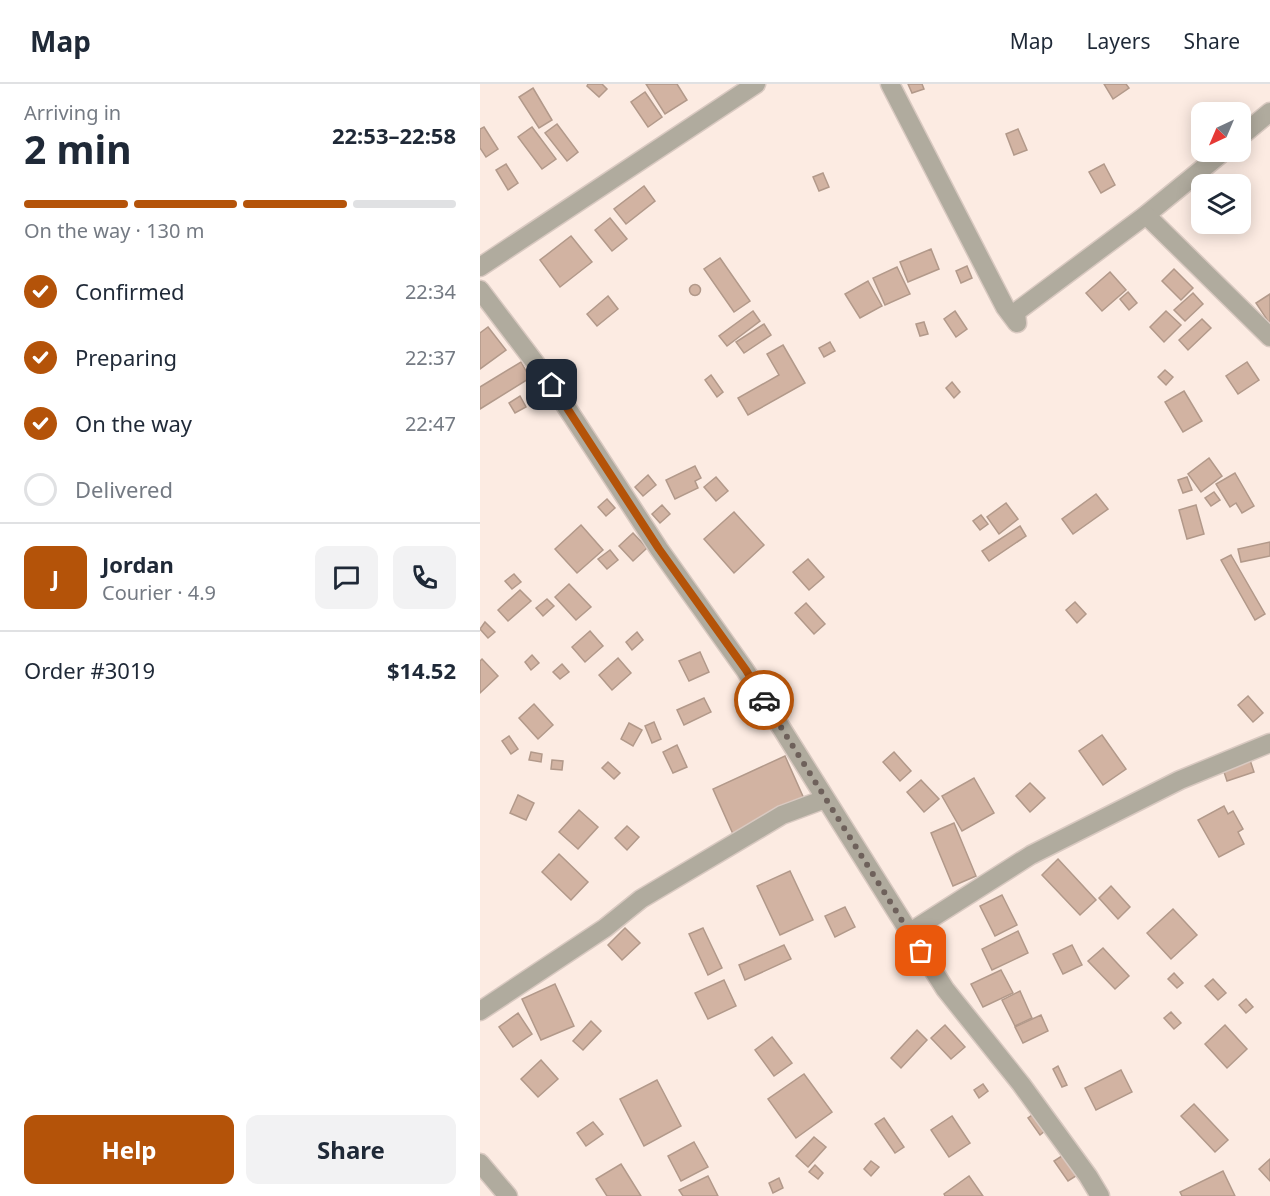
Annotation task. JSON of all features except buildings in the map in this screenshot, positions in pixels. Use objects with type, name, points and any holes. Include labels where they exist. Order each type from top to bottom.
[{"type":"street","points":[[480,267],[756,84]]},
{"type":"street","points":[[890,84],[1005,307],[1017,323],[1016,312],[1146,215],[1211,162]]},
{"type":"street","points":[[1251,128],[1270,112]]},
{"type":"street","points":[[1146,215],[1270,337]]},
{"type":"street","points":[[480,290],[552,385],[659,549],[746,670],[945,989],[1021,1084],[1100,1196]]},
{"type":"street","points":[[910,932],[1032,855],[1180,780],[1270,742]]},
{"type":"street","points":[[480,1011],[605,928],[641,899],[782,815],[825,799]]},
{"type":"street","points":[[480,1163],[508,1196]]},
{"type":"way so far","points":[[764,700],[921,951]]},
{"type":"route","points":[[552,385],[659,549],[746,670],[764,700]]}]
